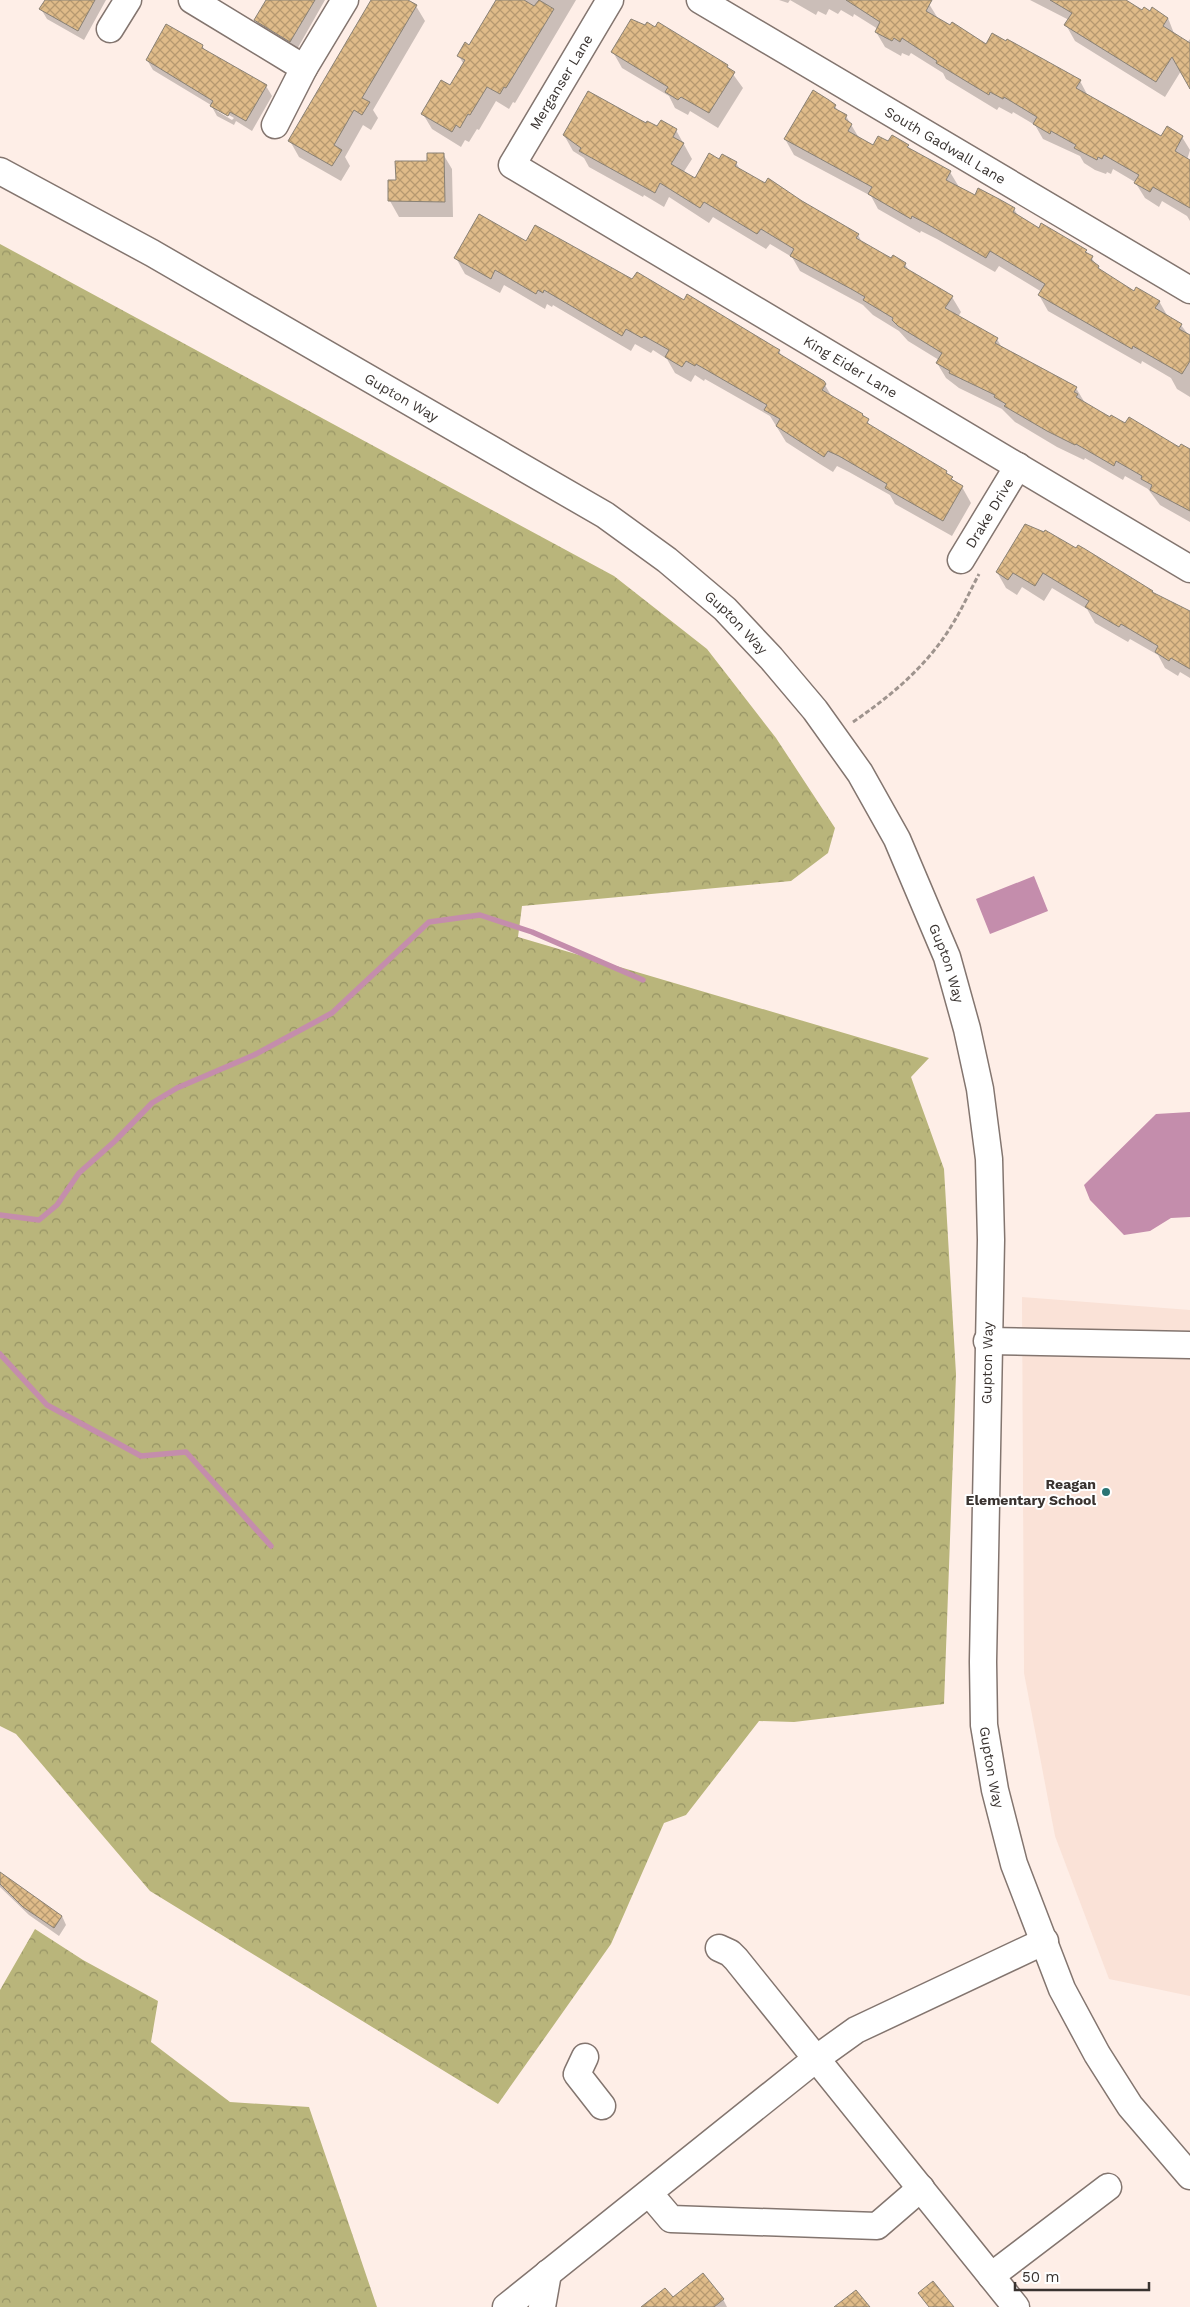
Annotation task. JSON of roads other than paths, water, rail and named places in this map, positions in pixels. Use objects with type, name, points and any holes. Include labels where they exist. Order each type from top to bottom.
[{"type":"street","points":[[110,29],[128,0]]},
{"type":"street","points":[[192,0],[304,68]]},
{"type":"street","points":[[275,125],[304,68],[345,0]]},
{"type":"street","name":"Merganser Lane","points":[[512,165],[610,0]]},
{"type":"street","name":"South Gadwall Lane","points":[[700,0],[1190,290]]},
{"type":"street","name":"King Eider Lane","points":[[512,165],[1190,569]]},
{"type":"street","name":"Gupton Way","points":[[0,171],[160,258],[604,515],[667,560],[725,608],[815,710],[860,773],[897,840],[947,957],[967,1029],[980,1089],[989,1159],[991,1240],[988,1341],[984,1726],[995,1790],[1014,1864],[1062,1989],[1102,2062],[1130,2106],[1190,2176]]},
{"type":"street","name":"Drake Drive","points":[[971,566],[1018,466]]},
{"type":"street","points":[[988,1341],[1190,1345]]},
{"type":"street","points":[[506,2307],[817,2058],[856,2030],[1045,1941]]},
{"type":"street","points":[[719,1948],[736,1958],[1016,2307]]},
{"type":"street","points":[[585,2057],[577,2074],[602,2106]]},
{"type":"street","points":[[991,2276],[1108,2187]]},
{"type":"street","points":[[649,2193],[672,2219],[877,2226],[921,2188]]},
{"type":"street","points":[[542,2307],[548,2273]]},
{"type":"waterway","points":[[0,1215],[39,1220],[57,1205],[79,1173],[115,1141],[152,1103],[177,1088],[254,1055],[332,1013],[429,922],[480,915],[532,932],[643,980]]},
{"type":"waterway","points":[[0,1354],[47,1405],[141,1456],[186,1452],[271,1546]]},
{"type":"place","name":"Reagan Elementary School","points":[[1106,1492]]}]
